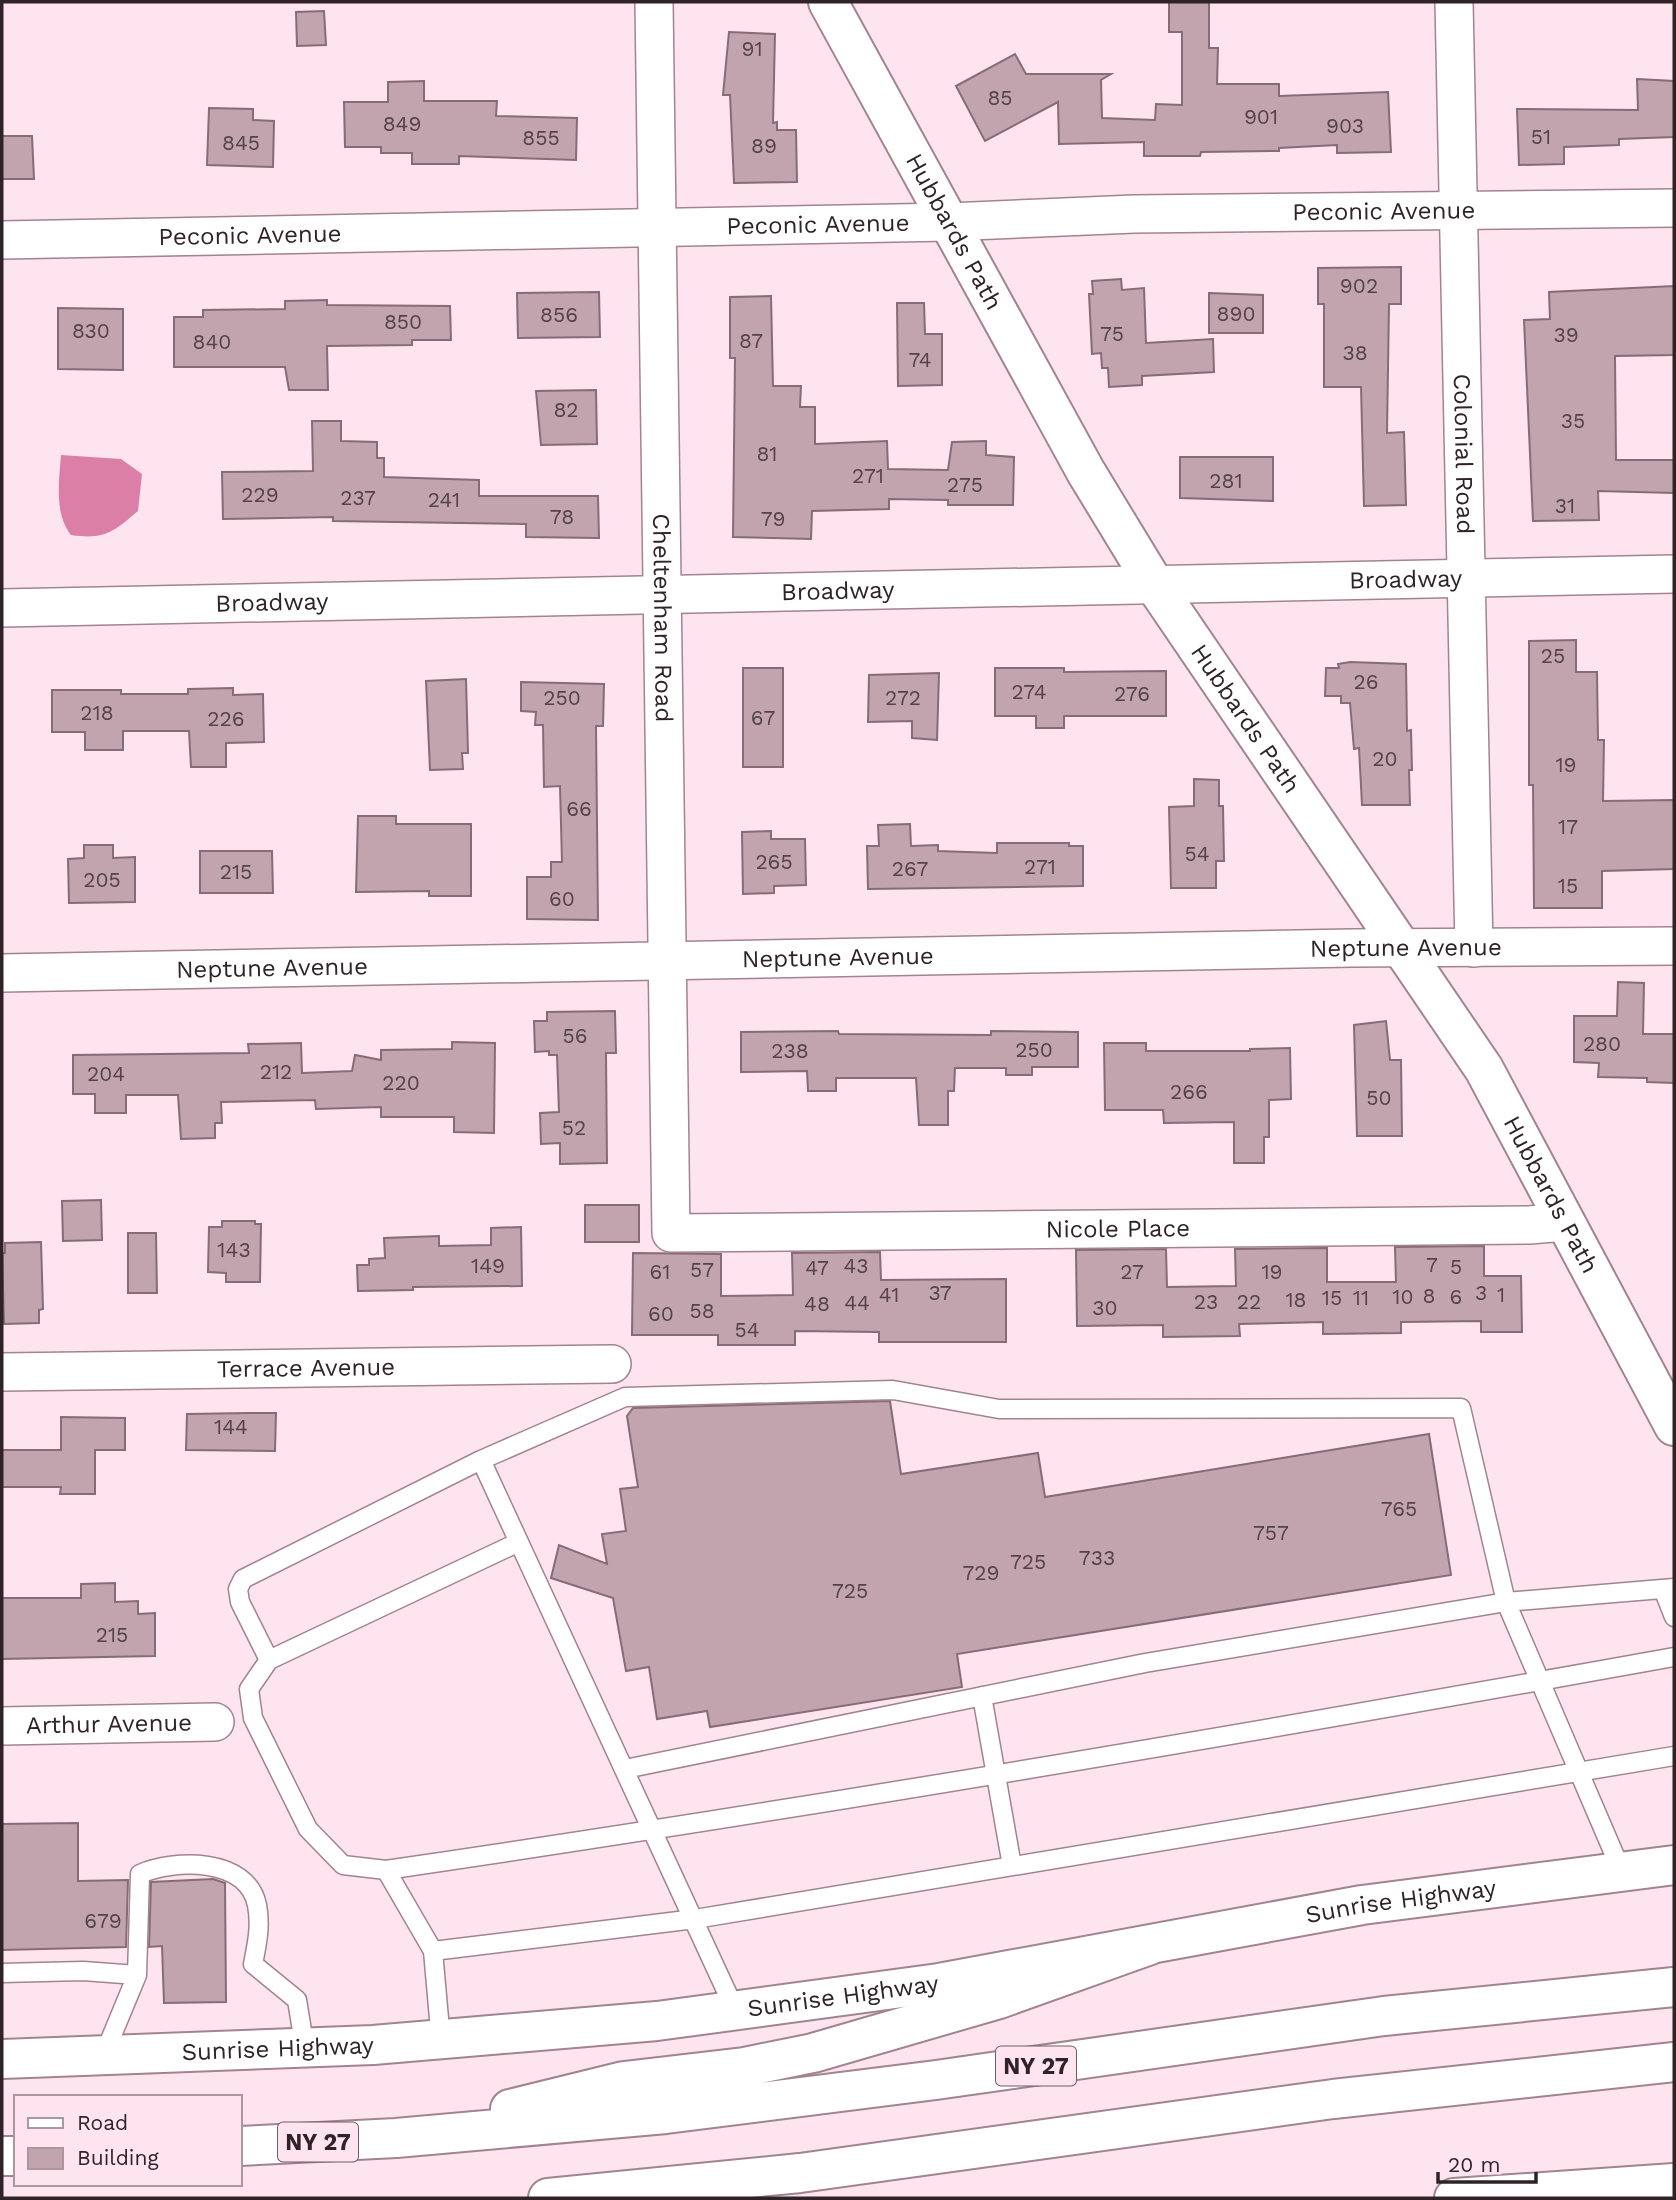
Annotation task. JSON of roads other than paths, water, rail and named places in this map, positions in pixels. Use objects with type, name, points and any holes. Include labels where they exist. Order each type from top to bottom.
[{"type":"main road","name":"Hubbards Path","points":[[828,2],[1086,472],[1156,587],[1484,1069],[1674,1426]]},
{"type":"main road","name":"Sunrise Highway","points":[[2,2059],[305,2049],[441,2041],[736,2012],[939,1983],[1362,1905],[1674,1865]]},
{"type":"main road","points":[[396,2138],[624,2081],[744,2067],[813,2053],[999,1999],[1150,1945]]},
{"type":"main road","name":"NY 27","points":[[242,2146],[396,2138],[666,2114],[936,2080],[1384,2016],[1674,1987]]},
{"type":"main road","points":[[548,2198],[800,2173],[1333,2099],[1674,2062]]},
{"type":"main road","points":[[1454,2198],[1556,2195],[1674,2183]]},
{"type":"street","name":"Cheltenham Road","points":[[654,2],[660,596],[669,960],[671,1233]]},
{"type":"street","name":"Colonial Road","points":[[1454,2],[1474,948]]},
{"type":"street","name":"Peconic Avenue","points":[[2,240],[948,222],[1134,214],[1674,208]]},
{"type":"street","name":"Broadway","points":[[2,608],[1156,587],[1465,577],[1674,574]]},
{"type":"street","name":"Neptune Avenue","points":[[2,973],[1400,948],[1674,946]]},
{"type":"street","name":"Nicole Place","points":[[671,1233],[1529,1225],[1565,1222]]},
{"type":"street","name":"Terrace Avenue","points":[[2,1372],[612,1364]]},
{"type":"street","name":"Arthur Avenue","points":[[2,1726],[215,1722]]},
{"type":"lane","points":[[269,1660],[240,1602],[238,1589],[243,1579],[481,1460],[625,1398],[893,1390],[999,1409],[1461,1408],[1506,1602],[1622,1870]]},
{"type":"lane","points":[[481,1460],[736,2012]]},
{"type":"lane","points":[[519,1542],[269,1660],[249,1689],[253,1718],[308,1829],[343,1865],[386,1870],[653,1831],[996,1775],[1674,1657]]},
{"type":"lane","points":[[625,1769],[1145,1662],[1506,1602],[1669,1588],[1674,1617]]},
{"type":"lane","points":[[982,1696],[1012,1866]]},
{"type":"lane","points":[[433,1951],[695,1919],[1674,1756]]},
{"type":"lane","points":[[103,2057],[137,1975],[140,1874],[155,1867],[184,1864],[221,1870],[241,1879],[256,1902],[259,1934],[253,1964],[297,2000],[305,2049]]},
{"type":"lane","points":[[386,1870],[433,1951],[441,2041]]},
{"type":"lane","points":[[2,1973],[83,1971],[137,1975]]}]
